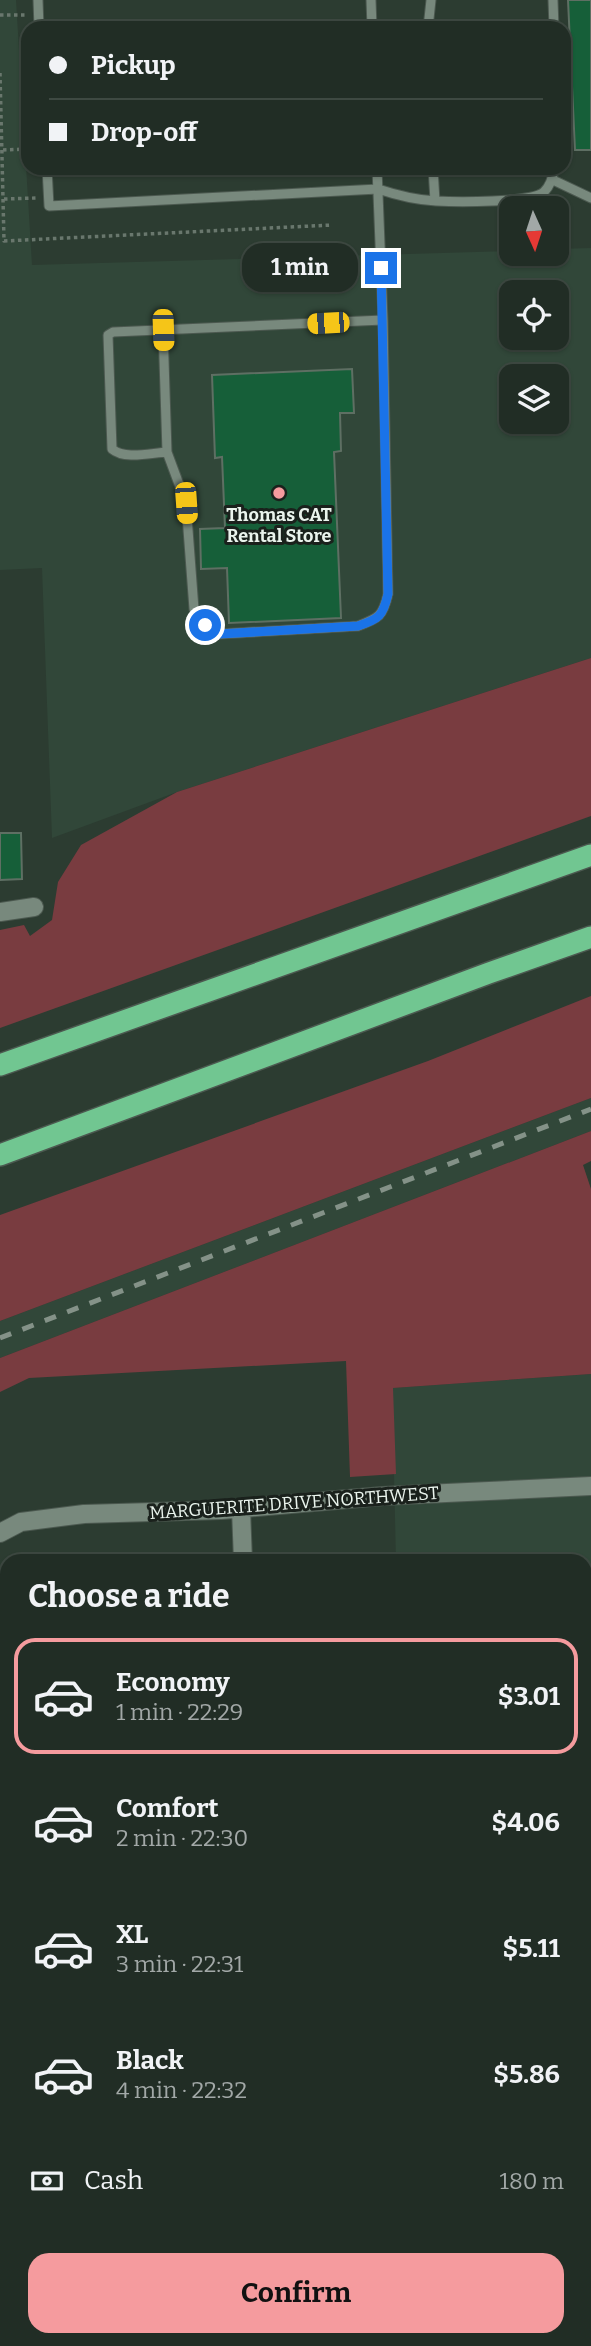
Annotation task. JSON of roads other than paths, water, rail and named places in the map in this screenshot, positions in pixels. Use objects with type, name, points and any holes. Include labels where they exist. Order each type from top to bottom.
[{"type":"highway","points":[[0,1065],[591,855]]},
{"type":"highway","points":[[0,1155],[591,937]]},
{"type":"street","points":[[0,912],[34,907]]},
{"type":"street","name":"MARGUERITE DRIVE NORTHWEST","points":[[0,1533],[22,1522],[84,1514],[241,1508],[383,1496],[591,1486]]},
{"type":"street","points":[[241,1508],[243,1554]]},
{"type":"lane","points":[[38,0],[38,21]]},
{"type":"lane","points":[[370,0],[372,21]]},
{"type":"lane","points":[[429,21],[431,0]]},
{"type":"lane","points":[[553,0],[554,21]]},
{"type":"lane","points":[[47,175],[49,206],[378,189],[435,201],[512,200],[542,194],[553,180],[553,175]]},
{"type":"lane","points":[[163,330],[167,452],[186,503],[194,609],[205,625],[219,634],[358,626],[375,620],[384,610],[388,594],[377,175]]},
{"type":"lane","points":[[433,175],[435,201]]},
{"type":"lane","points":[[553,180],[591,198]]},
{"type":"lane","points":[[167,452],[125,455],[112,449],[108,335],[113,332],[383,320]]},
{"type":"railway","points":[[0,1338],[591,1109]]},
{"type":"place","name":"Thomas CAT Rental Store","points":[[279,493]]}]
